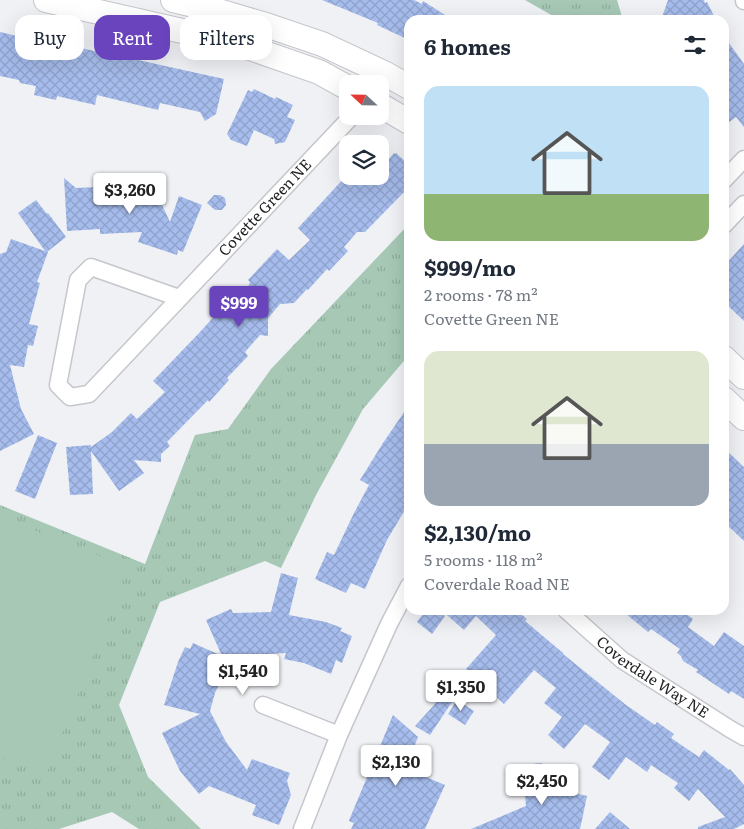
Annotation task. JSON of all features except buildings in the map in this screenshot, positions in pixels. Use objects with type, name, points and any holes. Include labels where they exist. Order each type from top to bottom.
[{"type":"street","points":[[46,0],[250,48],[318,72],[339,83]]},
{"type":"street","points":[[173,0],[224,12],[322,44],[374,75]]},
{"type":"street","points":[[389,81],[404,86]]},
{"type":"street","points":[[389,110],[404,119]]},
{"type":"street","name":"Covette Green NE","points":[[178,298],[91,267],[78,280],[58,385],[70,397],[89,394],[343,125]]},
{"type":"street","points":[[729,175],[744,159]]},
{"type":"street","points":[[729,220],[744,204]]},
{"type":"street","points":[[729,363],[744,377]]},
{"type":"street","points":[[729,404],[744,418]]},
{"type":"street","points":[[302,829],[339,735],[389,624],[404,596]]},
{"type":"street","name":"Coverdale Way NE","points":[[572,615],[622,660],[744,737]]},
{"type":"street","points":[[263,705],[339,735]]},
{"type":"green space","points":[[525,0],[617,0],[622,15],[551,15]]},
{"type":"green space","points":[[404,229],[404,361],[363,409],[316,495],[281,568],[265,561],[160,602],[119,705],[148,777],[201,829],[139,829],[112,812],[59,829],[0,829],[0,505],[145,564],[195,435],[228,429],[271,369]]},
{"type":"green space","points":[[0,517],[128,567],[46,775],[0,757]]}]
